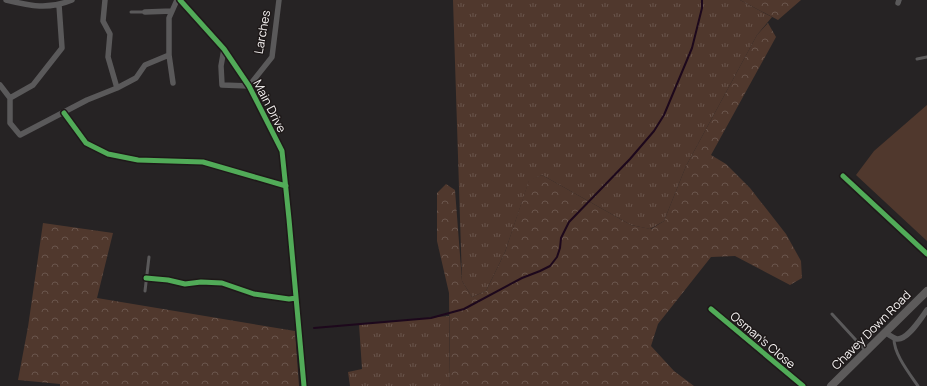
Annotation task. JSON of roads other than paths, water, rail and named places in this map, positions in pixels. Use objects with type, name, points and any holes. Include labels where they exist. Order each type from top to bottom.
[{"type":"main road","name":"Chavey Down Road","points":[[831,386],[927,291]]},
{"type":"street","points":[[6,0],[31,6],[59,5],[72,0]]},
{"type":"street","points":[[105,0],[103,21],[110,34],[108,57],[117,88]]},
{"type":"street","points":[[173,83],[169,55],[169,18],[179,0]]},
{"type":"street","name":"Main Drive","points":[[179,0],[224,49],[249,86],[282,151],[304,386]]},
{"type":"street","name":"Larches","points":[[249,86],[272,57],[279,0]]},
{"type":"street","points":[[10,98],[33,85],[62,48],[59,5]]},
{"type":"street","points":[[145,12],[172,11]]},
{"type":"street","points":[[224,49],[221,66],[222,85],[249,86]]},
{"type":"street","points":[[0,85],[10,98],[10,123],[20,135],[87,100],[117,88],[136,78],[145,65],[169,55]]},
{"type":"street","points":[[64,113],[86,143],[108,154],[138,160],[203,162],[286,186]]},
{"type":"street","points":[[843,176],[927,254]]},
{"type":"street","points":[[146,278],[168,280],[185,284],[200,282],[222,283],[254,294],[289,299],[296,298]]},
{"type":"street","name":"Osman's Close","points":[[710,309],[803,386]]},
{"type":"street","points":[[885,332],[896,339],[904,338],[927,310]]},
{"type":"lane","points":[[131,12],[145,12]]},
{"type":"lane","points":[[917,59],[927,57]]},
{"type":"lane","points":[[145,292],[149,257]]},
{"type":"lane","points":[[832,314],[866,351]]},
{"type":"lane","points":[[894,338],[894,343],[903,363],[918,386]]},
{"type":"waterway","points":[[314,328],[431,318],[464,309],[522,278],[550,266],[557,257],[561,238],[569,222],[630,159],[654,131],[664,115],[692,48],[702,8],[702,0]]}]
